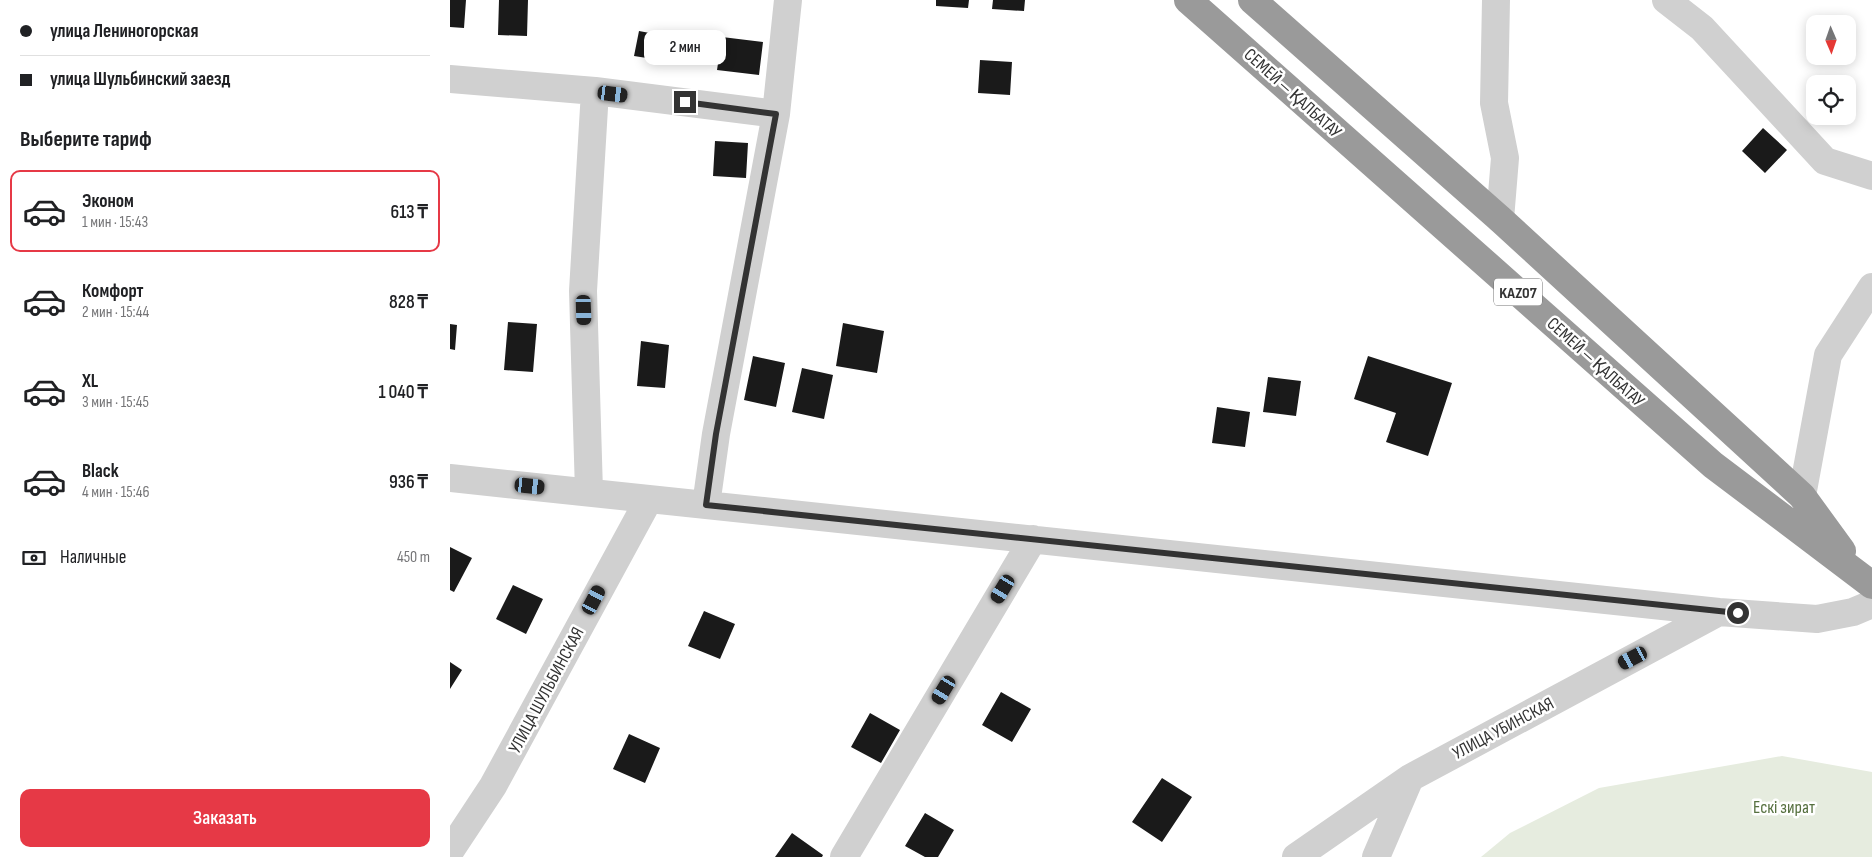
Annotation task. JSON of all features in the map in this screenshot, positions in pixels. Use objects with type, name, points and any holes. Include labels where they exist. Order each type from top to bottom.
[{"type":"highway","name":"СЕМЕЙ — ҚАЛБАТАУ","points":[[1188,0],[1713,465],[1864,579]]},
{"type":"highway","name":"СЕМЕЙ — ҚАЛБАТАУ","points":[[1252,0],[1500,219],[1802,496],[1864,579]]},
{"type":"street","points":[[706,505],[716,434],[776,114],[788,0]]},
{"type":"street","points":[[1496,0],[1494,103],[1505,158],[1500,219]]},
{"type":"street","points":[[1666,0],[1702,28],[1825,162],[1872,176]]},
{"type":"street","points":[[450,79],[595,91],[776,114]]},
{"type":"street","points":[[589,492],[583,291],[595,91]]},
{"type":"street","points":[[1802,496],[1828,355],[1872,287]]},
{"type":"street","points":[[450,478],[1719,612],[1817,619],[1853,612],[1872,604]]},
{"type":"street","name":"УЛИЦА ШУЛЬБИНСКАЯ","points":[[450,851],[494,786],[649,499]]},
{"type":"street","points":[[844,857],[1033,539]]},
{"type":"street","name":"УЛИЦА УБИНСКАЯ","points":[[1296,857],[1410,778],[1719,612]]},
{"type":"street","points":[[1376,857],[1410,778]]},
{"type":"green space","name":"Ескі зират","points":[[1782,756],[1872,772],[1872,857],[1481,857],[1510,833],[1599,788]]},
{"type":"building","points":[[450,0],[466,0],[464,28],[450,27]]},
{"type":"building","points":[[499,0],[528,0],[527,36],[498,35]]},
{"type":"building","points":[[936,0],[969,0],[968,8],[936,6]]},
{"type":"building","points":[[993,0],[1025,0],[1024,11],[992,9]]},
{"type":"building","points":[[639,31],[671,37],[666,61],[634,56]]},
{"type":"building","points":[[722,37],[763,42],[759,75],[717,70]]},
{"type":"building","points":[[980,60],[1012,62],[1010,95],[978,93]]},
{"type":"building","points":[[1763,128],[1787,150],[1765,173],[1742,151]]},
{"type":"building","points":[[715,141],[748,143],[746,178],[713,176]]},
{"type":"building","points":[[508,322],[537,324],[533,372],[504,370]]},
{"type":"building","points":[[843,323],[884,331],[877,373],[836,366]]},
{"type":"building","points":[[450,324],[457,325],[455,350],[450,349]]},
{"type":"building","points":[[641,341],[669,345],[665,388],[637,386]]},
{"type":"building","points":[[753,356],[785,363],[776,407],[744,400]]},
{"type":"building","points":[[1368,356],[1452,383],[1428,456],[1386,442],[1396,413],[1354,399]]},
{"type":"building","points":[[802,368],[833,375],[824,419],[792,412]]},
{"type":"building","points":[[1268,377],[1301,381],[1296,416],[1263,412]]},
{"type":"building","points":[[1217,407],[1250,412],[1245,447],[1212,443]]},
{"type":"building","points":[[450,547],[472,558],[454,592],[450,590]]},
{"type":"building","points":[[513,585],[543,599],[526,634],[496,619]]},
{"type":"building","points":[[704,611],[735,624],[720,659],[688,646]]},
{"type":"building","points":[[450,662],[462,670],[450,689]]},
{"type":"building","points":[[1001,692],[1031,709],[1012,742],[982,725]]},
{"type":"building","points":[[870,713],[900,730],[881,763],[851,747]]},
{"type":"building","points":[[629,734],[660,748],[645,783],[613,769]]},
{"type":"building","points":[[1162,778],[1192,797],[1162,842],[1132,822]]},
{"type":"building","points":[[925,813],[954,830],[938,857],[925,857],[905,846]]},
{"type":"building","points":[[792,833],[823,855],[822,857],[775,857]]},
{"type":"route","points":[[685,102],[776,114],[716,434],[706,505],[1738,613]]}]
